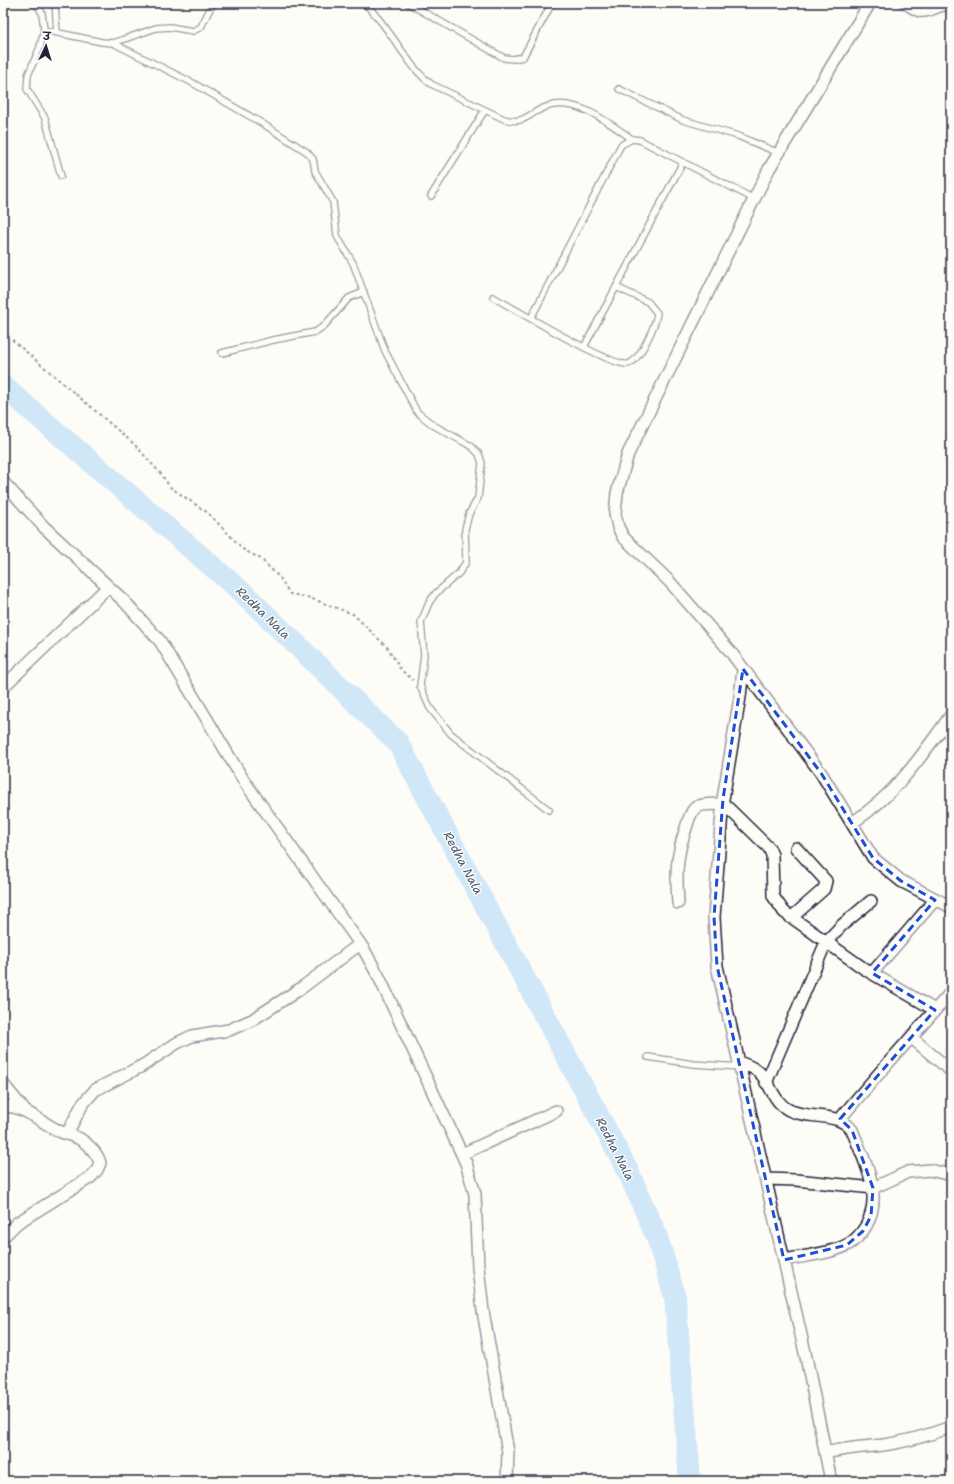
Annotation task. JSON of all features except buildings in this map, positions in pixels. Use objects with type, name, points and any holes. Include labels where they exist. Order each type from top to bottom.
[{"type":"street","points":[[870,3],[779,153],[754,199],[628,454],[617,493],[616,514],[618,527],[623,537],[669,581],[730,651],[820,773],[873,858],[901,881],[951,907]]},
{"type":"street","points":[[906,3],[922,11],[933,9],[943,4],[951,6]]},
{"type":"street","points":[[3,482],[44,526],[124,601],[160,641],[244,781],[360,944],[379,977],[462,1154],[475,1194],[478,1267],[483,1312],[508,1452],[507,1481]]},
{"type":"street","points":[[3,687],[108,587]]},
{"type":"street","points":[[743,669],[740,697],[722,803],[714,917],[714,942],[717,966],[784,1260],[831,1481]]},
{"type":"street","points":[[852,823],[872,810],[901,782],[914,767],[951,715]]},
{"type":"street","points":[[678,903],[676,866],[690,816],[699,806],[722,803]]},
{"type":"street","points":[[722,803],[769,848],[772,855],[773,896],[784,912],[872,973],[935,1010]]},
{"type":"street","points":[[791,918],[824,889],[826,881],[796,848]]},
{"type":"street","points":[[872,973],[935,900]]},
{"type":"street","points":[[766,1083],[826,942],[841,926],[871,901]]},
{"type":"street","points":[[66,1134],[82,1105],[95,1090],[142,1066],[177,1043],[192,1036],[229,1030],[252,1020],[300,989],[360,944]]},
{"type":"street","points":[[840,1119],[884,1066],[912,1038],[951,992]]},
{"type":"street","points":[[912,1038],[951,1072]]},
{"type":"street","points":[[740,1065],[755,1068],[761,1073],[777,1101],[788,1110],[800,1115],[840,1119],[848,1123],[872,1179],[874,1203],[871,1216],[856,1239],[838,1249],[784,1260]]},
{"type":"street","points":[[3,1084],[27,1113]]},
{"type":"street","points":[[3,1107],[13,1107],[66,1134],[80,1139],[94,1152],[100,1163],[97,1170],[91,1176],[17,1222],[3,1237]]},
{"type":"street","points":[[462,1154],[556,1111]]},
{"type":"street","points":[[766,1179],[796,1180],[873,1188],[908,1172],[930,1170],[951,1175]]},
{"type":"street","points":[[825,1453],[850,1447],[884,1445],[913,1439],[951,1427]]},
{"type":"lane","points":[[36,3],[42,13],[44,30],[40,47],[28,75],[27,89],[45,118],[61,176]]},
{"type":"lane","points":[[55,3],[57,33]]},
{"type":"lane","points":[[113,43],[156,28],[193,31],[198,30],[204,23],[213,3]]},
{"type":"lane","points":[[364,3],[386,28],[422,78],[431,84],[504,119],[520,121],[546,107],[570,105],[603,120],[632,139],[640,140],[754,199]]},
{"type":"lane","points":[[408,3],[504,58],[513,59],[523,57],[551,4]]},
{"type":"lane","points":[[44,30],[113,43],[191,82],[260,122],[307,152],[313,159],[315,171],[333,202],[337,236],[352,263],[385,351],[417,412],[433,425],[471,446],[479,454],[482,463],[478,498],[469,514],[465,529],[466,562],[459,573],[435,594],[429,603],[421,622],[424,655],[420,686],[430,708],[451,734],[549,810]]},
{"type":"lane","points":[[619,89],[682,120],[738,136],[779,153]]},
{"type":"lane","points":[[431,196],[485,110]]},
{"type":"lane","points":[[531,318],[621,145],[632,139]]},
{"type":"lane","points":[[584,347],[683,162]]},
{"type":"lane","points":[[493,297],[584,347],[621,364],[628,364],[638,357],[656,320],[657,313],[648,302],[616,287]]},
{"type":"lane","points":[[222,353],[273,340],[315,332],[324,326],[349,298],[364,292]]},
{"type":"lane","points":[[648,1057],[692,1064],[740,1065]]},
{"type":"path","points":[[3,332],[134,444],[161,474],[170,487],[208,513],[244,550],[261,559],[280,578],[290,594],[307,597],[352,614],[388,648],[401,670],[420,686]]},
{"type":"highlighted area","points":[[743,669],[821,773],[873,858],[901,881],[935,900],[872,973],[935,1010],[840,1119],[852,1130],[873,1188],[871,1216],[863,1231],[847,1245],[784,1260],[717,966],[714,917],[723,799]]},
{"type":"waterway","name":"Redha Nala","points":[[3,386],[243,593],[398,743],[627,1169],[657,1237],[675,1297],[690,1481]]}]
